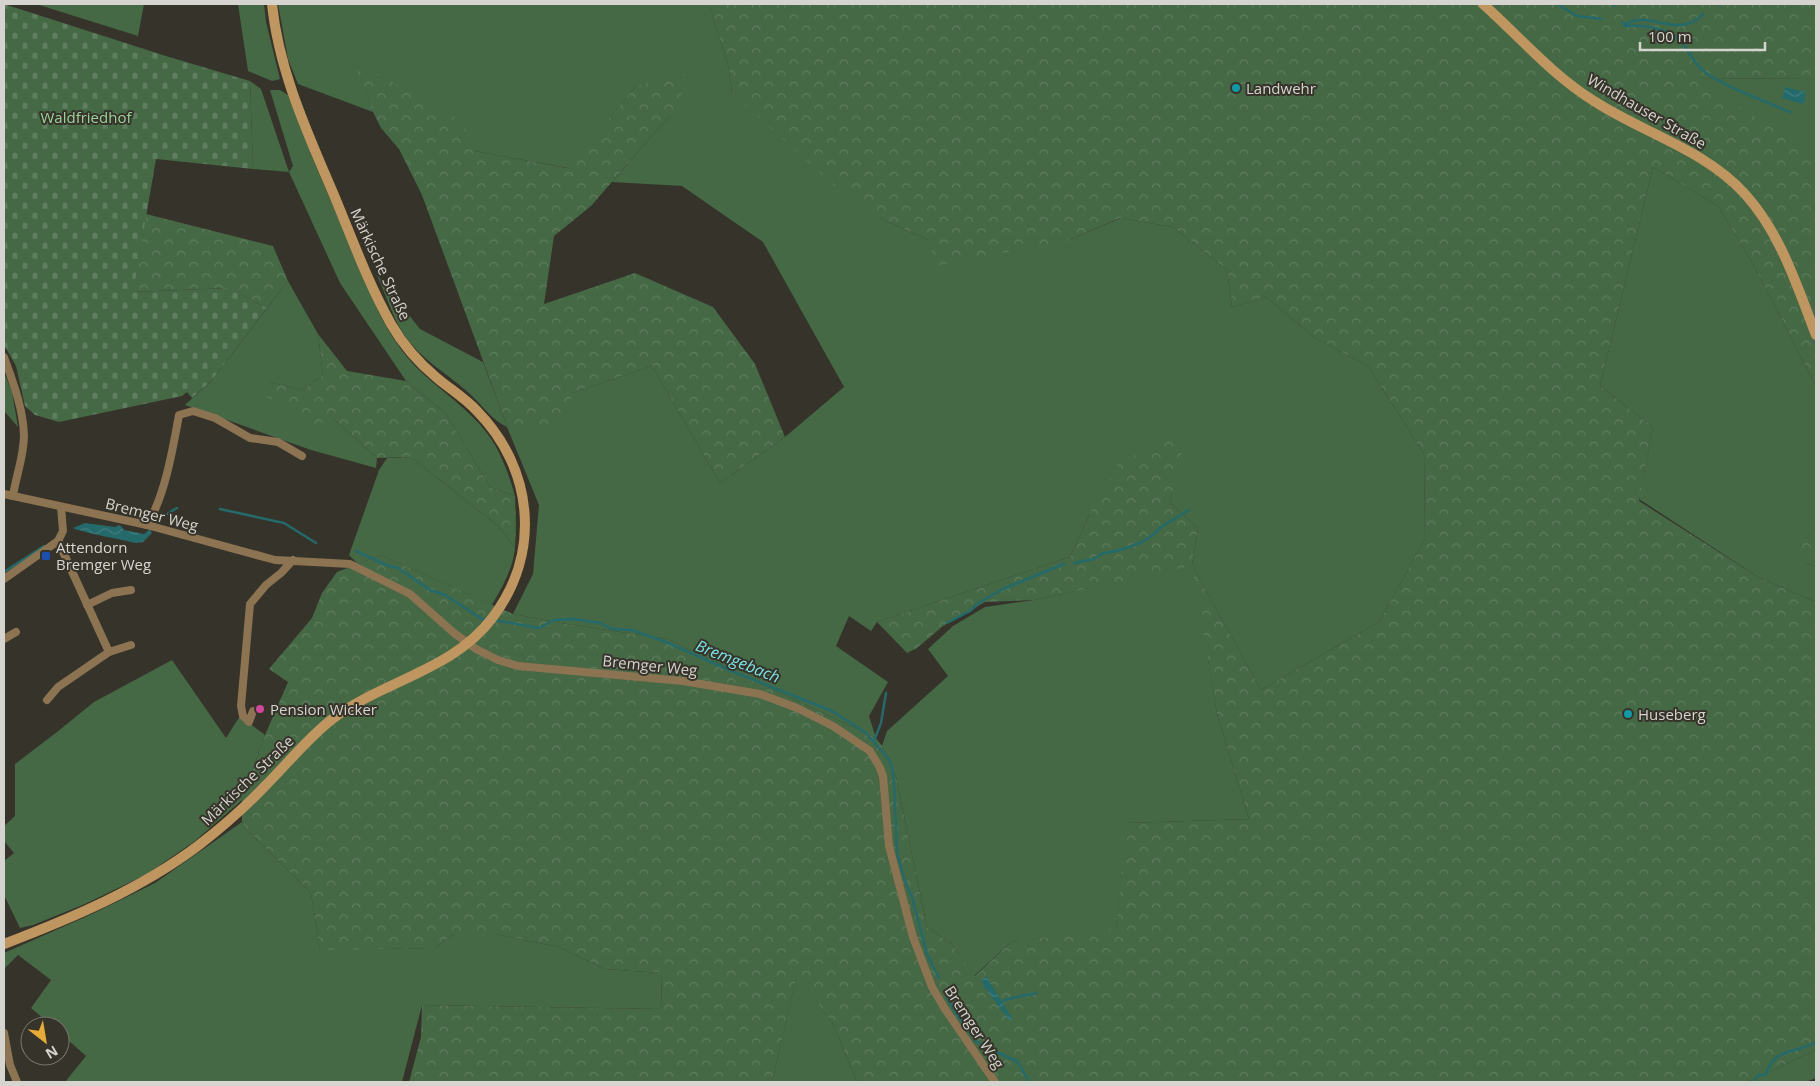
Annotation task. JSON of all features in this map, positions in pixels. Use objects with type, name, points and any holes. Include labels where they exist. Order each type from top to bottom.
[{"type":"main road","name":"Märkische Straße","points":[[4,944],[96,906],[154,875],[208,838],[264,787],[331,720],[366,697],[425,671],[458,652],[493,618],[514,582],[522,556],[525,534],[524,500],[514,462],[494,430],[476,409],[419,362],[392,326],[349,232],[291,90],[281,56],[272,4]]},
{"type":"main road","name":"Windhauser Straße","points":[[1483,4],[1548,65],[1592,100],[1696,156],[1732,181],[1756,208],[1775,236],[1816,335]]},
{"type":"street","points":[[4,357],[19,401],[24,435],[13,496]]},
{"type":"street","points":[[151,526],[162,489],[179,415],[193,411],[215,418],[250,438],[278,442],[302,456]]},
{"type":"street","name":"Bremger Weg","points":[[4,494],[151,526],[275,560],[350,564],[410,594],[454,633],[476,649],[498,660],[518,666],[683,682],[760,694],[797,708],[833,726],[870,751],[879,766],[883,776],[889,846],[914,937],[932,987],[944,1009],[995,1082]]},
{"type":"street","points":[[4,579],[58,542],[64,531],[62,508]]},
{"type":"street","points":[[58,542],[109,652]]},
{"type":"street","points":[[253,712],[249,722],[243,716],[241,706],[250,604],[261,590],[282,573],[293,560]]},
{"type":"street","points":[[87,605],[112,593],[131,590]]},
{"type":"street","points":[[4,639],[16,632]]},
{"type":"street","points":[[47,700],[58,687],[109,652],[130,645]]},
{"type":"street","points":[[4,1033],[10,1065],[17,1082]]},
{"type":"green space","name":"Waldfriedhof","points":[[4,4],[250,81],[253,169],[156,159],[133,292],[229,288],[267,308],[212,380],[192,398],[187,392],[182,396],[59,422],[35,415],[25,406],[16,366],[4,345]]},
{"type":"green space","points":[[36,4],[144,4],[138,36]]},
{"type":"green space","points":[[238,4],[264,4],[266,22],[280,79],[272,81],[248,71]]},
{"type":"green space","points":[[278,4],[709,4],[729,69],[732,93],[882,219],[928,240],[1069,240],[1121,218],[1173,227],[1227,270],[1232,307],[1266,297],[1315,338],[1368,366],[1424,454],[1425,539],[1379,622],[1261,690],[1193,567],[1217,714],[1249,819],[1128,823],[1116,929],[1011,942],[974,976],[951,943],[927,927],[896,777],[882,746],[887,731],[948,676],[928,649],[953,626],[985,607],[1034,600],[1192,565],[1198,528],[1170,503],[1182,446],[1091,511],[1070,557],[877,622],[871,631],[849,616],[836,646],[888,682],[869,716],[876,738],[667,639],[513,614],[533,574],[539,505],[507,427],[487,412],[470,394],[414,347],[400,328],[377,275],[420,329],[483,362],[507,426],[572,393],[652,366],[720,483],[785,437],[844,387],[763,242],[682,186],[612,182],[670,115],[636,86],[568,168],[474,151],[355,62],[373,112],[298,84],[288,59]]},
{"type":"green space","points":[[709,4],[1816,4],[1816,78],[1694,79],[1816,155],[1816,386],[1753,264],[1718,206],[1653,167],[1600,386],[1653,427],[1639,501],[1758,577],[1816,602],[1816,1050],[1747,1082],[857,1082],[833,1024],[797,975],[772,1082],[409,1082],[421,1037],[422,1005],[661,1009],[662,973],[605,969],[559,947],[495,934],[454,934],[435,948],[320,950],[311,893],[246,829],[242,822],[242,800],[265,735],[288,682],[269,669],[312,618],[322,593],[337,572],[381,555],[513,614],[667,639],[876,738],[882,746],[896,777],[927,927],[951,943],[975,976],[1011,942],[1116,928],[1127,823],[1249,819],[1217,714],[1192,566],[1034,600],[985,602],[943,626],[917,648],[907,653],[877,622],[1070,557],[1091,511],[1118,465],[1167,436],[1183,446],[1170,503],[1198,528],[1192,565],[1261,690],[1379,622],[1425,539],[1424,454],[1368,366],[1315,338],[1266,297],[1232,307],[1227,270],[1173,227],[1120,218],[1069,240],[937,266],[928,240],[882,219],[839,190],[732,93],[729,69]]},
{"type":"green space","points":[[354,61],[462,121],[474,151],[567,168],[636,86],[693,72],[670,115],[591,206],[554,236],[544,304],[635,273],[713,307],[755,364],[785,437],[720,483],[652,366],[572,393],[562,428],[507,426],[422,195],[399,149],[381,128]]},
{"type":"green space","points":[[1816,78],[1816,156],[1693,79]]},
{"type":"green space","points":[[250,81],[261,89],[289,172],[253,169]]},
{"type":"green space","points":[[270,90],[280,90],[288,95],[315,164],[379,313],[388,328],[413,364],[470,414],[488,434],[504,463],[515,496],[490,487],[446,414],[406,381],[340,283],[289,172],[293,166]]},
{"type":"green space","points":[[1653,167],[1718,206],[1753,264],[1816,386],[1816,530],[1814,527],[1806,563],[1816,566],[1816,602],[1758,577],[1639,499],[1653,427],[1600,386]]},
{"type":"green space","points":[[146,214],[273,246],[288,281],[267,308],[228,288],[132,292]]},
{"type":"green space","points":[[288,281],[318,334],[323,375],[303,390],[269,382],[334,419],[377,458],[376,468],[311,450],[185,405],[212,380]]},
{"type":"green space","points":[[318,334],[347,371],[406,381],[446,414],[490,487],[515,496],[515,548],[498,526],[411,457],[377,458],[334,419],[308,426],[301,410],[260,395],[269,382],[303,390],[323,375]]},
{"type":"green space","points":[[4,372],[12,392],[18,427],[4,411]]},
{"type":"green space","points":[[411,457],[498,526],[515,548],[509,571],[492,605],[381,555],[358,564],[349,555],[379,470],[387,458]]},
{"type":"green space","points":[[1814,527],[1816,530],[1816,566],[1806,563],[1799,545]]},
{"type":"green space","points":[[172,660],[226,738],[240,716],[265,735],[242,800],[195,841],[147,874],[85,904],[33,925],[20,928],[4,895],[4,861],[14,853],[4,841],[4,826],[15,816],[15,764],[94,702]]},
{"type":"green space","points":[[242,822],[246,829],[311,893],[320,949],[435,948],[454,934],[495,934],[559,947],[605,969],[662,973],[661,1009],[422,1005],[402,1082],[65,1082],[86,1056],[70,1042],[70,1016],[40,1016],[31,1008],[51,980],[18,955],[4,969],[4,953],[92,914],[155,883]]},
{"type":"green space","points":[[797,974],[833,1024],[857,1082],[772,1082]]},
{"type":"green space","points":[[1816,1050],[1816,1078],[1806,1082],[1747,1082]]},
{"type":"water","points":[[1785,87],[1805,92],[1803,104],[1782,98]]},
{"type":"water","points":[[85,523],[115,527],[120,525],[124,530],[144,534],[148,531],[152,533],[143,542],[136,543],[73,528]]},
{"type":"water","points":[[986,976],[1012,1018],[1011,1021],[983,985],[982,980]]},
{"type":"waterway","points":[[1557,4],[1577,16],[1601,19]]},
{"type":"waterway","points":[[1625,25],[1634,21],[1644,20],[1684,25],[1693,22],[1703,14]]},
{"type":"waterway","points":[[1622,22],[1625,26],[1655,28],[1670,33],[1682,43],[1696,63],[1706,73],[1737,90],[1790,112]]},
{"type":"waterway","name":"Bremgebach","points":[[149,532],[156,521],[177,508]]},
{"type":"waterway","name":"Bremgebach","points":[[220,509],[284,523],[316,543]]},
{"type":"waterway","points":[[1074,563],[1094,559],[1101,554],[1124,549],[1142,542],[1161,527],[1189,510]]},
{"type":"waterway","name":"Bremgebach","points":[[4,572],[44,546]]},
{"type":"waterway","name":"Bremgebach","points":[[356,551],[386,565],[398,568],[430,590],[445,595],[482,619],[486,619]]},
{"type":"waterway","points":[[947,623],[970,611],[980,602],[1003,589],[1064,564]]},
{"type":"waterway","name":"Bremgebach","points":[[494,620],[539,628],[554,620],[573,619],[600,623],[612,629],[632,630],[666,642],[729,670],[832,711],[866,733],[888,758],[892,767],[897,854],[912,897],[927,954],[939,978]]},
{"type":"waterway","points":[[874,741],[881,723],[886,693]]},
{"type":"waterway","points":[[1003,1001],[1036,993]]},
{"type":"waterway","name":"Bremgebach","points":[[946,996],[976,1041],[1018,1062],[1029,1082]]},
{"type":"waterway","points":[[1754,1082],[1758,1075],[1765,1075],[1777,1057],[1816,1042]]},
{"type":"place","name":"Landwehr","points":[[1236,88]]},
{"type":"place","name":"Attendorn Bremger Weg","points":[[46,556]]},
{"type":"place","name":"Pension Wicker","points":[[260,709]]},
{"type":"place","name":"Huseberg","points":[[1628,714]]}]
